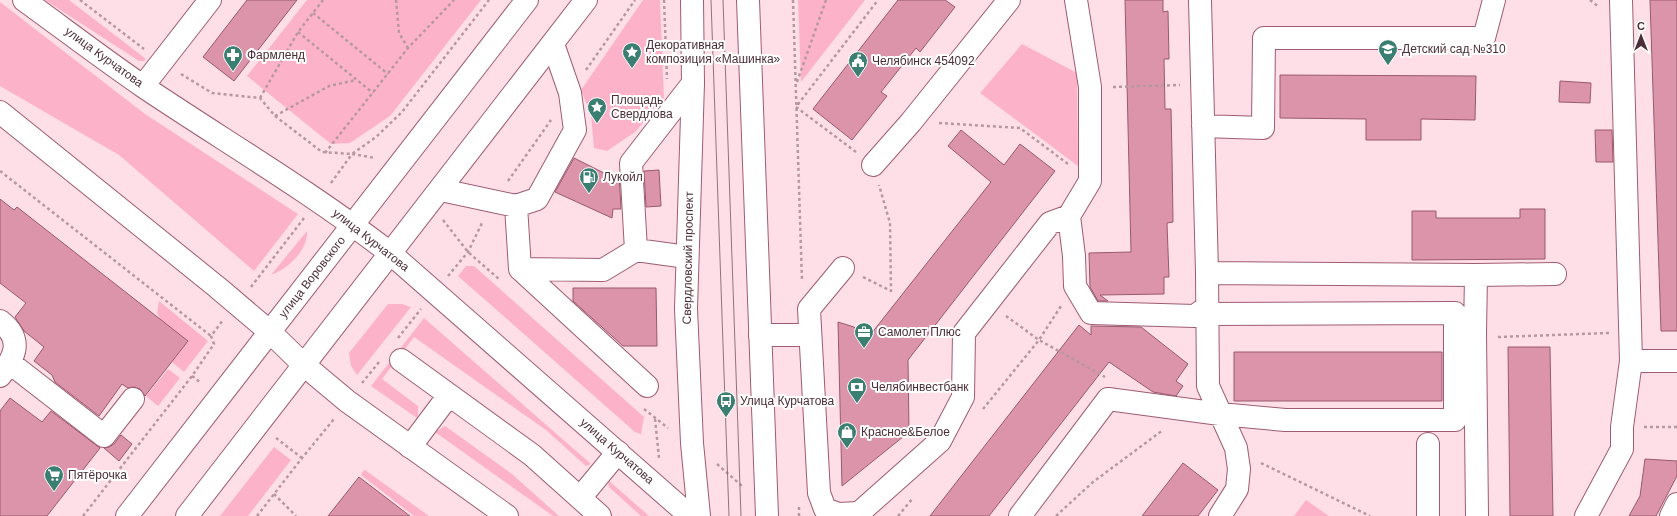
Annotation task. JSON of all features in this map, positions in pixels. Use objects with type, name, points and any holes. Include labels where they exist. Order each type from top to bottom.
[{"type":"main road","name":"улица Курчатова","points":[[24,0],[143,86],[318,201],[390,253],[690,516]]},
{"type":"main road","points":[[143,86],[210,0]]},
{"type":"main road","name":"улица Воровского","points":[[127,516],[527,0]]},
{"type":"main road","points":[[187,516],[390,253],[441,190],[586,0]]},
{"type":"main road","name":"Свердловский проспект","points":[[692,0],[693,82],[686,309],[692,443],[699,516]]},
{"type":"main road","points":[[748,0],[767,516]]},
{"type":"main road","points":[[873,164],[911,122],[1009,0]]},
{"type":"main road","points":[[1020,516],[1108,399],[1220,414],[1285,420],[1455,420],[1455,313],[1208,310],[1195,316],[1091,313],[1075,286],[1074,256],[1069,216],[1090,181],[1090,87],[1076,0]]},
{"type":"main road","points":[[1200,0],[1208,310],[1208,386],[1236,448],[1239,469],[1236,490],[1220,516]]},
{"type":"main road","points":[[1203,126],[1263,128],[1264,38],[1484,38],[1494,0]]},
{"type":"main road","points":[[1586,516],[1622,449],[1622,428],[1631,361],[1621,0]]},
{"type":"main road","points":[[441,190],[516,206],[537,198],[575,130],[570,93],[553,44]]},
{"type":"main road","points":[[636,250],[631,163],[693,82]]},
{"type":"main road","points":[[0,112],[237,304],[270,332],[304,365],[347,401],[506,516]]},
{"type":"main road","points":[[516,206],[520,269],[647,386]]},
{"type":"main road","points":[[843,268],[809,309],[809,335],[819,493],[825,509],[838,514],[859,512],[940,442],[963,397],[964,333],[1050,223],[1069,216]]},
{"type":"main road","points":[[520,269],[603,270],[636,250],[687,258]]},
{"type":"main road","points":[[1207,273],[1476,275],[1555,274]]},
{"type":"main road","points":[[1476,275],[1475,338],[1477,516]]},
{"type":"main road","points":[[0,321],[10,329],[16,349],[5,369],[104,436],[133,399]]},
{"type":"main road","points":[[760,334],[809,335]]},
{"type":"main road","points":[[393,353],[532,455],[600,516]]},
{"type":"main road","points":[[1631,361],[1677,360]]},
{"type":"main road","points":[[410,447],[449,395]]},
{"type":"main road","points":[[1428,444],[1428,516]]},
{"type":"main road","points":[[580,498],[618,452]]},
{"type":"main road","points":[[1671,516],[1677,504]]},
{"type":"path","points":[[80,0],[161,62],[212,94],[260,98],[275,116],[322,152],[352,154]]},
{"type":"path","points":[[260,98],[298,32],[323,0]]},
{"type":"path","points":[[396,0],[399,33],[408,48]]},
{"type":"path","points":[[449,0],[450,5]]},
{"type":"path","points":[[325,153],[408,48],[454,0]]},
{"type":"path","points":[[211,336],[318,201],[352,154],[376,137],[402,112],[489,0]]},
{"type":"path","points":[[257,516],[347,401],[393,353],[435,292],[468,252],[493,202],[635,0]]},
{"type":"path","points":[[664,0],[669,114]]},
{"type":"path","points":[[792,0],[802,285]]},
{"type":"path","points":[[796,85],[826,0]]},
{"type":"path","points":[[796,107],[878,0]]},
{"type":"path","points":[[313,13],[388,74]]},
{"type":"path","points":[[298,32],[372,93]]},
{"type":"path","points":[[275,116],[329,86],[356,80]]},
{"type":"path","points":[[1090,87],[1182,85]]},
{"type":"path","points":[[796,107],[873,164],[890,223],[891,291],[843,268]]},
{"type":"path","points":[[911,122],[1020,128],[1090,181]]},
{"type":"path","points":[[0,171],[211,336],[214,344],[192,376],[83,516]]},
{"type":"path","points":[[981,413],[1039,340],[1075,286]]},
{"type":"path","points":[[988,302],[1039,340],[1109,378]]},
{"type":"path","points":[[1475,338],[1630,332]]},
{"type":"path","points":[[1056,516],[1094,482],[1190,410]]},
{"type":"path","points":[[1622,428],[1677,427]]},
{"type":"path","points":[[1236,448],[1268,467],[1370,516]]},
{"type":"path","points":[[898,516],[918,492]]},
{"type":"path","points":[[274,494],[296,516]]},
{"type":"path","points":[[799,500],[799,516]]},
{"type":"shaded area","points":[[45,0],[69,0],[146,59],[144,61],[139,61]]},
{"type":"shaded area","points":[[307,0],[481,0],[390,116],[350,143],[331,144],[247,76]]},
{"type":"shaded area","points":[[643,0],[660,0],[664,99],[635,132],[607,151],[594,148],[591,115],[581,90]]},
{"type":"shaded area","points":[[798,0],[865,0],[801,82]]},
{"type":"shaded area","points":[[0,2],[145,114],[298,214],[254,271],[119,155],[0,86]]},
{"type":"shaded area","points":[[1022,44],[1077,73],[1078,166],[980,93]]},
{"type":"shaded area","points":[[307,231],[301,252],[284,268],[271,275]]},
{"type":"shaded area","points":[[466,266],[474,266],[644,417],[641,434],[635,432],[458,276]]},
{"type":"shaded area","points":[[159,301],[208,341],[184,372],[172,362],[188,341],[160,319],[157,313]]},
{"type":"shaded area","points":[[388,304],[402,304],[411,307],[357,375],[351,366],[349,353]]},
{"type":"shaded area","points":[[424,318],[591,464],[586,466],[546,430],[414,337],[382,379],[418,406],[417,418],[371,386]]},
{"type":"shaded area","points":[[168,369],[180,378],[158,406],[146,396]]},
{"type":"shaded area","points":[[445,426],[512,474],[559,516],[553,516],[435,432]]},
{"type":"shaded area","points":[[274,447],[291,460],[248,516],[220,516]]},
{"type":"shaded area","points":[[364,470],[429,516],[414,516],[361,475]]},
{"type":"shaded area","points":[[608,480],[649,516],[641,516],[609,487]]},
{"type":"shaded area","points":[[1306,500],[1329,516],[1294,516]]},
{"type":"building","points":[[247,0],[297,0],[234,81],[203,57]]},
{"type":"building","points":[[898,0],[945,0],[955,7],[920,52],[916,48],[881,92],[887,96],[852,140],[813,109]]},
{"type":"building","points":[[1125,0],[1163,0],[1163,12],[1168,11],[1169,59],[1164,59],[1165,109],[1171,109],[1173,222],[1167,223],[1169,277],[1164,277],[1164,294],[1100,295],[1108,301],[1098,301],[1090,287],[1089,253],[1131,252]]},
{"type":"building","points":[[1650,0],[1677,0],[1677,331],[1661,331]]},
{"type":"building","points":[[1280,75],[1476,76],[1475,120],[1421,119],[1421,140],[1366,140],[1366,119],[1280,118]]},
{"type":"building","points":[[1560,81],[1591,83],[1590,103],[1559,102]]},
{"type":"building","points":[[961,130],[1004,165],[1020,144],[1055,171],[908,360],[909,432],[842,486],[838,322],[854,327],[867,339],[991,182],[948,146]]},
{"type":"building","points":[[1595,130],[1612,130],[1613,162],[1596,162]]},
{"type":"building","points":[[574,158],[608,175],[619,174],[621,209],[613,209],[612,218],[555,192]]},
{"type":"building","points":[[659,170],[661,206],[646,207],[644,171]]},
{"type":"building","points":[[0,199],[14,210],[17,207],[188,341],[145,396],[140,389],[134,387],[128,388],[122,384],[99,416],[55,382],[52,375],[34,361],[44,347],[24,331],[15,317],[26,303],[0,283]]},
{"type":"building","points":[[1520,209],[1545,209],[1545,259],[1412,260],[1412,211],[1436,211],[1436,218],[1520,218]]},
{"type":"building","points":[[573,288],[656,288],[657,346],[623,346],[573,301]]},
{"type":"building","points":[[1079,325],[1091,335],[1091,326],[1141,327],[1188,364],[1176,381],[1183,386],[1176,396],[1153,392],[1109,362],[989,516],[930,516]]},
{"type":"building","points":[[1508,347],[1550,347],[1553,516],[1510,516]]},
{"type":"building","points":[[1234,352],[1442,352],[1442,401],[1234,401]]},
{"type":"building","points":[[10,398],[42,422],[51,411],[100,448],[47,516],[0,516],[0,411]]},
{"type":"building","points":[[121,435],[132,444],[119,461],[104,448],[114,444]]},
{"type":"building","points":[[1645,459],[1677,461],[1677,476],[1656,516],[1629,516],[1640,496]]},
{"type":"building","points":[[1183,463],[1218,490],[1198,516],[1142,516]]},
{"type":"building","points":[[359,477],[410,516],[328,516]]},
{"type":"tram line","points":[[711,0],[729,516]]},
{"type":"tram line","points":[[723,0],[741,516]]},
{"type":"place","name":"Детский сад №310","points":[[1388,66]]},
{"type":"place","name":"Декоративная композиция «Машинка»","points":[[632,69]]},
{"type":"place","name":"Фармленд","points":[[233,72]]},
{"type":"place","name":"Челябинск 454092","points":[[858,78]]},
{"type":"place","name":"Площадь Свердлова","points":[[597,124]]},
{"type":"place","name":"Лукойл","points":[[589,194]]},
{"type":"place","name":"Самолет Плюс","points":[[864,349]]},
{"type":"place","name":"Челябинвестбанк","points":[[857,404]]},
{"type":"place","name":"Улица Курчатова","points":[[726,418]]},
{"type":"place","name":"Красное&Белое","points":[[847,449]]},
{"type":"place","name":"Пятёрочка","points":[[54,492]]}]
